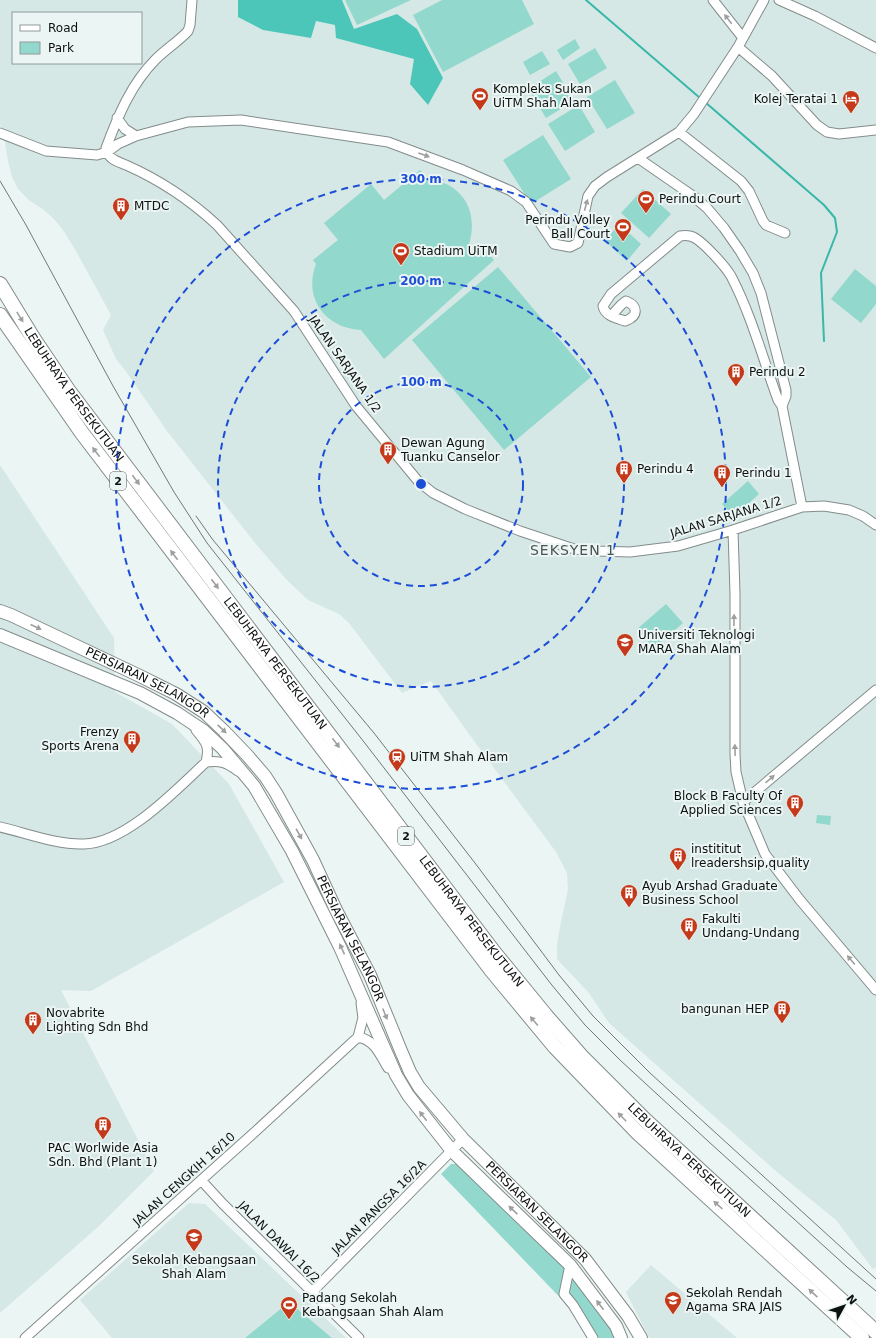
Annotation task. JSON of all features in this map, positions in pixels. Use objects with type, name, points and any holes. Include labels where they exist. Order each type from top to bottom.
[{"type":"highway","name":"LEBUHRAYA PERSEKUTUAN","points":[[0,284],[33,338],[68,390],[494,951],[547,1017],[584,1058],[645,1120],[876,1332]]},
{"type":"highway","name":"LEBUHRAYA PERSEKUTUAN","points":[[0,315],[82,433],[487,965],[550,1041],[636,1131],[862,1338]]},
{"type":"main road","name":"PERSIARAN SELANGOR","points":[[0,611],[135,673],[176,694],[204,712],[248,755],[265,776],[276,793],[313,860],[336,910],[370,975],[410,1072],[424,1094],[463,1139],[585,1260],[628,1316],[641,1338]]},
{"type":"main road","name":"PERSIARAN SELANGOR","points":[[0,635],[140,693],[177,713],[204,730],[223,749],[248,778],[265,803],[292,851],[353,975],[396,1076],[408,1095],[452,1151],[570,1266],[616,1326],[621,1338]]},
{"type":"street","points":[[107,152],[106,148],[123,104],[155,60],[188,30],[190,25],[192,0]]},
{"type":"street","points":[[713,0],[743,38]]},
{"type":"street","points":[[0,133],[46,151],[97,155],[107,152],[118,144],[136,136],[188,122],[241,120],[388,142],[464,170],[511,191],[526,202],[554,244],[570,247],[578,243],[588,196],[596,186],[607,178],[679,132],[697,109],[738,47],[764,0]]},
{"type":"street","points":[[779,0],[815,16],[876,48]]},
{"type":"street","points":[[738,47],[772,76],[817,125],[827,132],[838,134],[876,130]]},
{"type":"street","points":[[117,118],[125,129],[136,136]]},
{"type":"street","points":[[679,132],[741,181],[749,191],[766,225],[785,233]]},
{"type":"street","name":"JALAN SARJANA 1/2","points":[[107,152],[114,160],[140,171],[176,192],[203,212],[294,311],[356,406],[418,481],[433,493],[466,509],[520,531],[574,549],[597,551],[630,552],[678,546],[733,530],[802,507],[824,506],[849,510],[875,522]]},
{"type":"street","points":[[638,158],[693,196],[707,208],[724,228],[753,273],[761,293],[786,390],[786,396],[782,406]]},
{"type":"street","points":[[611,316],[605,312],[602,306],[611,294],[680,236],[687,235],[695,238],[708,249],[730,274],[742,300],[778,400],[782,406],[802,507]]},
{"type":"street","points":[[733,530],[735,594],[735,754],[736,772],[743,802],[765,854],[800,900],[876,990]]},
{"type":"street","points":[[743,802],[876,690]]},
{"type":"street","points":[[177,713],[194,728],[204,740],[208,749],[206,762]]},
{"type":"street","points":[[0,827],[60,842],[83,844],[93,843],[123,832],[140,821],[206,762],[216,761],[225,763],[248,778]]},
{"type":"street","points":[[353,975],[362,1008],[363,1018],[358,1037],[365,1038],[371,1042],[393,1078],[408,1095]]},
{"type":"street","name":"JALAN CENGKIH 16/10","points":[[24,1338],[257,1130],[358,1037]]},
{"type":"street","name":"JALAN PANGSA 16/2A","points":[[312,1292],[463,1139]]},
{"type":"street","name":"JALAN DAWAI 16/2","points":[[201,1180],[359,1338]]},
{"type":"street","points":[[570,1266],[564,1294],[573,1305],[593,1338]]},
{"type":"shaded area","name":"Universiti Teknologi MARA Shah Alam","points":[[0,0],[876,0],[876,1267],[873,1269],[836,1220],[777,1172],[609,1023],[589,993],[557,959],[557,945],[568,889],[567,873],[556,852],[431,681],[402,693],[349,623],[339,614],[308,600],[286,579],[255,543],[167,431],[116,359],[103,330],[111,315],[76,251],[54,219],[30,201],[18,189],[12,177],[3,130],[0,125]]},
{"type":"shaded area","points":[[0,465],[114,638],[115,692],[172,724],[229,784],[284,882],[91,991],[61,990],[154,1171],[99,1226],[0,1313]]},
{"type":"shaded area","name":"Sekolah Kebangsaan Shah Alam","points":[[189,1203],[205,1204],[346,1338],[112,1338],[80,1300]]},
{"type":"shaded area","name":"Sekolah Rendah Agama SRA JAIS","points":[[651,1265],[737,1338],[649,1338],[626,1292]]},
{"type":"green space","points":[[238,0],[342,0],[354,29],[397,14],[417,29],[443,78],[428,105],[410,84],[414,59],[336,38],[335,25],[316,21],[311,38],[263,30],[238,17]]},
{"type":"green space","points":[[345,0],[411,0],[357,25]]},
{"type":"green space","points":[[442,0],[522,0],[534,24],[443,72],[413,15]]},
{"type":"green space","points":[[575,39],[580,48],[563,60],[557,50]]},
{"type":"green space","points":[[595,48],[607,68],[580,84],[568,64]]},
{"type":"green space","points":[[542,51],[550,64],[530,75],[523,62]]},
{"type":"green space","points":[[556,71],[574,101],[546,118],[528,89]]},
{"type":"green space","points":[[615,80],[635,113],[607,129],[587,97]]},
{"type":"green space","points":[[579,105],[595,132],[565,151],[548,124]]},
{"type":"green space","points":[[543,135],[571,179],[531,204],[503,160]]},
{"type":"green space","name":"Stadium UiTM","points":[[420,170],[425,175],[422,179],[436,180],[457,191],[469,210],[472,221],[468,247],[475,255],[484,248],[494,260],[384,359],[361,330],[348,328],[337,324],[320,309],[312,288],[316,264],[313,260],[338,240],[324,223],[371,184],[384,200]]},
{"type":"green space","name":"Perindu Court","points":[[643,189],[671,214],[649,238],[621,213]]},
{"type":"green space","name":"Perindu Volley Ball Court","points":[[619,224],[641,244],[627,261],[605,241]]},
{"type":"green space","points":[[498,267],[591,377],[504,450],[412,340]]},
{"type":"green space","points":[[855,269],[876,286],[876,304],[861,323],[831,299]]},
{"type":"green space","points":[[748,481],[759,494],[734,517],[722,504]]},
{"type":"green space","points":[[666,604],[683,623],[654,648],[637,629]]},
{"type":"green space","points":[[817,815],[831,816],[830,825],[816,823]]},
{"type":"green space","points":[[451,1164],[457,1164],[572,1272],[614,1326],[617,1338],[599,1338],[441,1174]]},
{"type":"green space","name":"Padang Sekolah Kebangsaan Shah Alam","points":[[289,1302],[332,1338],[245,1338]]},
{"type":"waterway","points":[[586,0],[700,98]]},
{"type":"waterway","points":[[705,102],[824,205],[835,218],[837,232],[821,273],[824,341]]},
{"type":"tram line","points":[[0,181],[26,225],[113,386],[174,492],[207,543],[364,742],[551,984],[585,1025],[620,1060],[847,1267],[876,1291]]},
{"type":"tram line","points":[[196,516],[213,540],[374,733],[475,863],[559,975],[593,1016],[650,1073],[876,1279]]},
{"type":"place","name":"Kompleks Sukan UiTM Shah Alam","points":[[480,111]]},
{"type":"place","name":"Kolej Teratai 1","points":[[851,114]]},
{"type":"place","name":"Perindu Court","points":[[646,214]]},
{"type":"place","name":"MTDC","points":[[121,221]]},
{"type":"place","name":"Perindu Volley Ball Court","points":[[623,242]]},
{"type":"place","name":"Stadium UiTM","points":[[401,266]]},
{"type":"place","name":"Perindu 2","points":[[736,387]]},
{"type":"place","name":"Dewan Agung Tuanku Canselor","points":[[388,465]]},
{"type":"place","name":"Perindu 4","points":[[624,484]]},
{"type":"place","name":"Perindu 1","points":[[722,488]]},
{"type":"place","name":"Universiti Teknologi MARA Shah Alam","points":[[625,657]]},
{"type":"place","name":"Frenzy Sports Arena","points":[[132,754]]},
{"type":"place","name":"UiTM Shah Alam","points":[[397,772]]},
{"type":"place","name":"Block B Faculty Of Applied Sciences","points":[[795,818]]},
{"type":"place","name":"instititut lreadershsip,quality","points":[[678,871]]},
{"type":"place","name":"Ayub Arshad Graduate Business School","points":[[629,908]]},
{"type":"place","name":"Fakulti Undang-Undang","points":[[689,941]]},
{"type":"place","name":"bangunan HEP","points":[[782,1024]]},
{"type":"place","name":"Novabrite Lighting Sdn Bhd","points":[[33,1035]]},
{"type":"place","name":"PAC Worlwide Asia Sdn. Bhd (Plant 1)","points":[[103,1140]]},
{"type":"place","name":"Sekolah Kebangsaan Shah Alam","points":[[194,1252]]},
{"type":"place","name":"Sekolah Rendah Agama SRA JAIS","points":[[673,1315]]},
{"type":"place","name":"Padang Sekolah Kebangsaan Shah Alam","points":[[289,1320]]},
{"type":"district","name":"SEKSYEN 1","points":[[573,550]]}]
